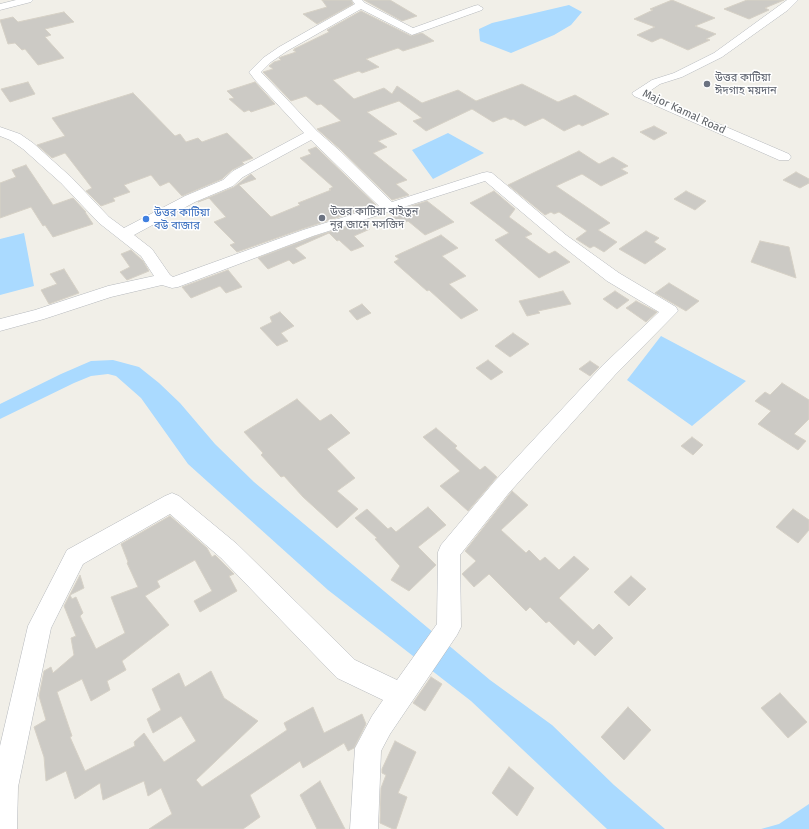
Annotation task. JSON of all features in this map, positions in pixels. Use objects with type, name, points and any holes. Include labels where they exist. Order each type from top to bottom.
[{"type":"street","points":[[0,7],[28,0]]},
{"type":"street","name":"Major Kamal Road","points":[[784,157],[638,93],[656,82],[678,75],[718,55],[793,0]]},
{"type":"street","points":[[389,207],[335,154],[312,134],[255,72],[283,49],[359,3],[412,32],[478,8]]},
{"type":"street","points":[[0,131],[15,137],[28,146],[66,180],[104,220],[146,252],[164,279],[172,283],[308,233],[487,176],[561,238],[613,277],[670,311],[604,376],[501,488],[449,552],[449,627],[422,668],[380,725],[368,748],[364,829]]},
{"type":"street","points":[[124,235],[190,199],[228,183],[238,174],[312,134]]},
{"type":"street","points":[[0,325],[38,315],[108,292],[164,279]]},
{"type":"street","points":[[3,829],[4,787],[40,626],[75,557],[172,502],[229,551],[346,669],[401,695]]},
{"type":"water","points":[[569,5],[582,12],[571,25],[554,35],[511,53],[480,41],[479,29],[492,23]]},
{"type":"water","points":[[448,133],[484,153],[433,179],[412,150]]},
{"type":"water","points":[[24,233],[34,286],[0,295],[0,239]]},
{"type":"water","points":[[661,336],[746,381],[692,426],[627,380]]},
{"type":"water","points":[[113,360],[139,367],[159,383],[180,403],[215,444],[254,482],[490,680],[552,725],[614,785],[665,829],[607,829],[471,701],[328,590],[188,464],[141,398],[116,376],[108,374],[91,376],[0,419],[0,404],[91,361]]},
{"type":"water","points":[[809,804],[809,829],[761,829],[779,824]]},
{"type":"building","points":[[322,0],[351,0],[353,4],[317,24],[303,14],[327,7]]},
{"type":"building","points":[[364,0],[390,0],[417,16],[402,21]]},
{"type":"building","points":[[672,0],[715,18],[695,26],[716,34],[706,39],[710,40],[688,50],[661,38],[652,42],[637,35],[655,27],[634,19],[653,10],[650,9]]},
{"type":"building","points":[[747,0],[784,0],[765,8],[769,10],[749,19],[724,9]]},
{"type":"building","points":[[361,11],[411,36],[422,33],[434,41],[403,51],[398,48],[366,59],[379,67],[362,73],[359,71],[333,80],[354,99],[384,88],[392,94],[397,86],[422,103],[458,90],[476,101],[522,84],[558,102],[575,95],[609,114],[582,126],[579,124],[564,131],[543,118],[525,126],[513,119],[511,120],[505,117],[493,122],[472,109],[426,131],[413,121],[422,118],[399,101],[367,112],[397,134],[378,141],[387,147],[373,153],[407,180],[396,184],[409,195],[392,200],[341,150],[317,129],[341,121],[321,104],[317,105],[306,96],[291,101],[263,72],[273,69],[269,66],[274,62],[281,60],[279,58],[296,52],[293,50],[295,50],[294,49],[329,32],[327,30]]},
{"type":"building","points":[[64,12],[74,22],[45,29],[51,35],[45,37],[64,58],[38,65],[25,49],[22,50],[15,43],[8,44],[0,20],[13,17],[18,22]]},
{"type":"building","points":[[28,82],[35,94],[10,102],[1,89]]},
{"type":"building","points":[[255,82],[275,104],[251,112],[249,110],[244,112],[229,99],[234,98],[227,91]]},
{"type":"building","points":[[133,93],[175,136],[180,134],[186,142],[198,138],[202,142],[227,133],[253,158],[242,162],[244,164],[232,170],[222,179],[182,196],[169,182],[160,186],[151,175],[124,185],[130,192],[113,198],[115,201],[101,206],[86,191],[92,188],[65,153],[52,158],[37,145],[65,136],[52,118]]},
{"type":"building","points":[[654,126],[667,133],[654,140],[640,132]]},
{"type":"building","points":[[316,147],[376,205],[237,252],[230,245],[235,243],[214,222],[226,217],[209,198],[198,202],[234,187],[251,174],[256,179],[239,185],[271,217],[300,205],[298,203],[331,190],[329,189],[333,187],[300,158],[311,154],[308,150]]},
{"type":"building","points":[[579,151],[599,164],[613,157],[628,166],[621,169],[628,173],[601,186],[582,174],[556,186],[610,223],[598,230],[617,242],[604,252],[594,246],[590,248],[576,239],[587,231],[559,212],[554,214],[551,212],[545,215],[508,185]]},
{"type":"building","points":[[26,165],[53,205],[73,198],[86,212],[93,224],[53,237],[45,225],[43,226],[31,207],[0,218],[0,183],[16,177],[12,170]]},
{"type":"building","points":[[796,172],[809,179],[809,183],[800,188],[783,180]]},
{"type":"building","points":[[494,191],[515,209],[509,217],[532,234],[525,237],[549,254],[555,251],[570,262],[539,278],[495,240],[509,233],[470,203]]},
{"type":"building","points":[[686,191],[706,201],[695,210],[674,199]]},
{"type":"building","points":[[427,201],[454,222],[425,235],[408,221],[401,224],[389,213]]},
{"type":"building","points":[[362,222],[370,229],[354,236],[364,246],[351,251],[329,233],[295,248],[306,258],[293,264],[289,260],[268,269],[258,258],[313,237]]},
{"type":"building","points":[[646,231],[659,238],[654,242],[666,249],[645,264],[619,249]]},
{"type":"building","points":[[441,235],[458,248],[442,256],[466,276],[449,284],[478,310],[461,319],[429,290],[427,291],[394,262],[399,259],[395,256]]},
{"type":"building","points":[[760,241],[789,247],[796,278],[751,262]]},
{"type":"building","points":[[131,250],[143,261],[149,271],[127,280],[120,272],[130,267],[121,254]]},
{"type":"building","points":[[64,269],[79,293],[49,304],[41,290],[57,284],[50,274]]},
{"type":"building","points":[[228,270],[242,287],[226,293],[220,286],[191,298],[182,287]]},
{"type":"building","points":[[669,283],[699,301],[686,311],[655,293]]},
{"type":"building","points":[[563,291],[571,304],[538,311],[540,313],[527,316],[519,301]]},
{"type":"building","points":[[615,291],[629,300],[617,309],[603,299]]},
{"type":"building","points":[[636,301],[657,312],[646,322],[626,308]]},
{"type":"building","points":[[362,304],[371,313],[357,320],[349,311]]},
{"type":"building","points":[[280,312],[294,326],[281,333],[288,341],[277,346],[260,328],[272,322],[270,317]]},
{"type":"building","points":[[513,333],[529,344],[510,357],[495,346]]},
{"type":"building","points":[[488,360],[503,372],[491,380],[476,368]]},
{"type":"building","points":[[590,361],[599,367],[590,376],[579,369]]},
{"type":"building","points":[[782,383],[809,400],[809,419],[794,434],[806,441],[798,450],[758,424],[771,411],[755,401],[765,392],[770,395]]},
{"type":"building","points":[[297,399],[320,421],[331,414],[350,433],[327,449],[355,478],[337,491],[358,509],[337,528],[303,497],[284,476],[281,477],[261,455],[263,453],[244,432]]},
{"type":"building","points":[[436,428],[457,446],[455,448],[480,470],[485,466],[497,477],[468,511],[440,486],[460,471],[423,437]]},
{"type":"building","points":[[692,437],[703,445],[693,455],[681,446]]},
{"type":"building","points":[[512,491],[528,505],[501,530],[526,553],[529,550],[540,561],[545,557],[559,570],[574,556],[589,569],[559,598],[593,630],[599,624],[613,638],[595,656],[578,640],[574,645],[549,621],[546,623],[530,607],[526,611],[489,574],[474,587],[462,574],[476,561],[465,551]]},
{"type":"building","points":[[428,507],[446,525],[418,547],[436,565],[409,591],[391,580],[400,566],[375,539],[377,538],[355,518],[367,509],[388,529],[391,527],[396,532]]},
{"type":"building","points":[[793,509],[809,520],[809,530],[798,543],[776,527]]},
{"type":"building","points":[[170,516],[207,548],[212,557],[215,555],[234,574],[229,576],[237,591],[200,612],[194,601],[212,591],[195,560],[157,581],[160,587],[145,596],[169,625],[122,661],[126,670],[107,681],[110,690],[91,701],[82,679],[57,692],[72,736],[70,737],[85,771],[135,746],[134,742],[144,733],[164,762],[196,741],[181,716],[153,733],[147,719],[161,710],[152,689],[179,673],[185,687],[211,671],[224,698],[258,721],[196,780],[202,787],[287,730],[284,723],[313,707],[324,733],[362,714],[366,724],[354,748],[348,751],[344,743],[303,768],[300,761],[250,795],[260,817],[243,829],[149,829],[172,814],[161,788],[148,796],[144,781],[103,800],[100,783],[75,799],[66,771],[46,781],[44,757],[34,727],[46,720],[39,696],[44,671],[51,667],[53,673],[74,655],[71,638],[76,636],[64,606],[80,575],[84,588],[70,595],[72,599],[76,597],[83,613],[80,616],[96,649],[125,633],[111,597],[138,587],[127,563],[128,562],[121,544]]},
{"type":"building","points":[[631,576],[646,589],[629,606],[614,592]]},
{"type":"building","points":[[431,677],[442,684],[425,711],[413,703]]},
{"type":"building","points":[[780,693],[807,722],[788,738],[761,708]]},
{"type":"building","points":[[628,707],[651,730],[624,760],[601,737]]},
{"type":"building","points":[[395,741],[416,752],[398,793],[407,797],[396,829],[393,829],[380,823],[381,788],[386,775],[382,773],[382,769]]},
{"type":"building","points":[[509,767],[534,788],[517,816],[492,793]]},
{"type":"building","points":[[320,781],[345,829],[317,829],[300,795]]},
{"type":"place","name":"উত্তর কাটিয়া ঈদগাহ ময়দান","points":[[707,84]]},
{"type":"place","name":"উত্তর কাটিয়া বাইতুন নূর জামে মসজিদ","points":[[322,218]]},
{"type":"place","name":"উত্তর কাটিয়া বউ বাজার","points":[[146,219]]}]
